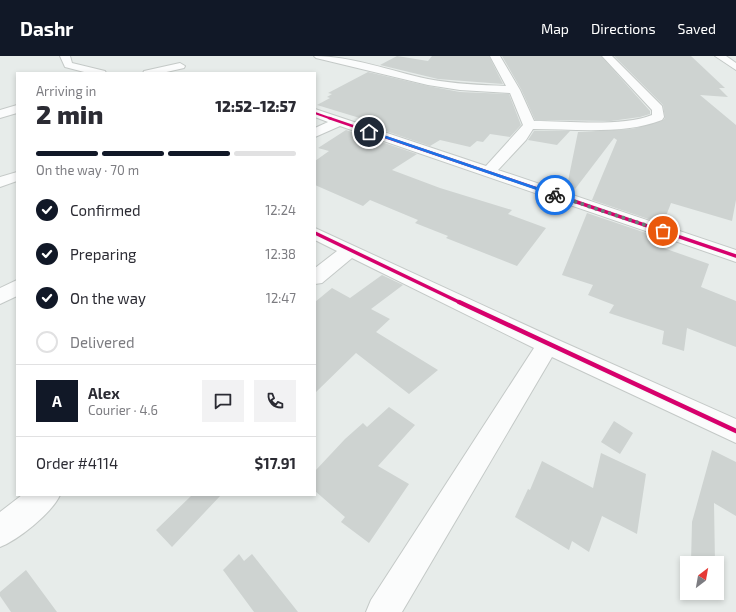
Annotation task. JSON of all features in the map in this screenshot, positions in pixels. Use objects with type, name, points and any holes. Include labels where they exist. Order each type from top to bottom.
[{"type":"street","points":[[65,56],[68,65],[97,72]]},
{"type":"street","points":[[176,56],[180,66],[189,72]]},
{"type":"street","points":[[319,56],[428,82],[514,90]]},
{"type":"street","points":[[495,56],[514,90],[528,124]]},
{"type":"street","points":[[528,124],[624,125],[643,123],[658,117],[658,109],[648,97],[607,56]]},
{"type":"street","points":[[720,56],[736,67]]},
{"type":"street","points":[[153,72],[180,66]]},
{"type":"street","points":[[0,114],[16,109]]},
{"type":"street","points":[[316,113],[736,256]]},
{"type":"street","points":[[316,132],[339,121]]},
{"type":"street","points":[[488,173],[521,137],[528,124]]},
{"type":"street","points":[[0,182],[16,176]]},
{"type":"street","points":[[316,233],[548,345],[736,431]]},
{"type":"street","points":[[316,277],[350,250]]},
{"type":"street","points":[[0,297],[16,289]]},
{"type":"street","points":[[383,612],[548,345]]},
{"type":"street","points":[[0,532],[44,496]]},
{"type":"building","points":[[397,56],[428,61],[432,56],[489,56],[503,84],[438,79],[380,65]]},
{"type":"building","points":[[502,56],[601,56],[650,111],[650,114],[611,121],[535,120],[521,89]]},
{"type":"building","points":[[614,56],[691,56],[725,88],[719,88],[728,97],[700,95],[736,125],[736,200],[732,221],[671,203],[663,224],[592,200],[617,140],[614,138],[572,193],[566,191],[578,132],[632,129],[662,121],[665,118],[663,105]]},
{"type":"building","points":[[368,72],[460,92],[509,94],[521,125],[510,137],[490,134],[483,142],[477,141],[470,147],[440,140],[430,146],[359,122],[363,119],[317,105],[330,98],[327,97],[332,94],[328,93]]},
{"type":"building","points":[[346,130],[417,154],[392,170],[440,188],[512,210],[508,214],[546,228],[517,266],[446,238],[448,236],[415,223],[418,220],[370,200],[363,206],[316,185],[316,160],[329,151],[318,148]]},
{"type":"building","points":[[534,131],[570,131],[557,145],[528,140]]},
{"type":"building","points":[[587,213],[658,237],[655,245],[709,264],[701,287],[736,301],[736,347],[687,328],[684,351],[662,344],[664,331],[609,313],[614,305],[588,295],[593,285],[562,275]]},
{"type":"building","points":[[382,275],[403,285],[371,309],[390,319],[376,332],[438,370],[409,394],[356,353],[316,392],[316,301],[332,288],[350,298]]},
{"type":"building","points":[[389,407],[415,425],[378,466],[409,484],[369,543],[341,522],[345,517],[316,492],[316,470],[345,439],[363,423],[367,427]]},
{"type":"building","points":[[614,421],[633,433],[620,454],[601,442]]},
{"type":"building","points":[[712,450],[736,462],[736,516],[714,503],[715,556],[691,556],[692,522]]},
{"type":"building","points":[[601,453],[646,474],[637,534],[602,516],[589,552],[572,541],[569,550],[515,517],[528,489],[530,490],[542,461],[593,488]]},
{"type":"building","points":[[191,496],[220,496],[172,547],[156,530]]},
{"type":"building","points":[[239,554],[244,561],[252,554],[298,612],[254,612],[223,570]]},
{"type":"building","points":[[26,570],[57,612],[11,612],[0,596],[0,592]]},
{"type":"cycle path","points":[[316,113],[736,256]]},
{"type":"cycle path","points":[[316,233],[548,345],[736,431]]},
{"type":"way so far","points":[[555,195],[663,231]]},
{"type":"route","points":[[369,132],[555,195]]}]
